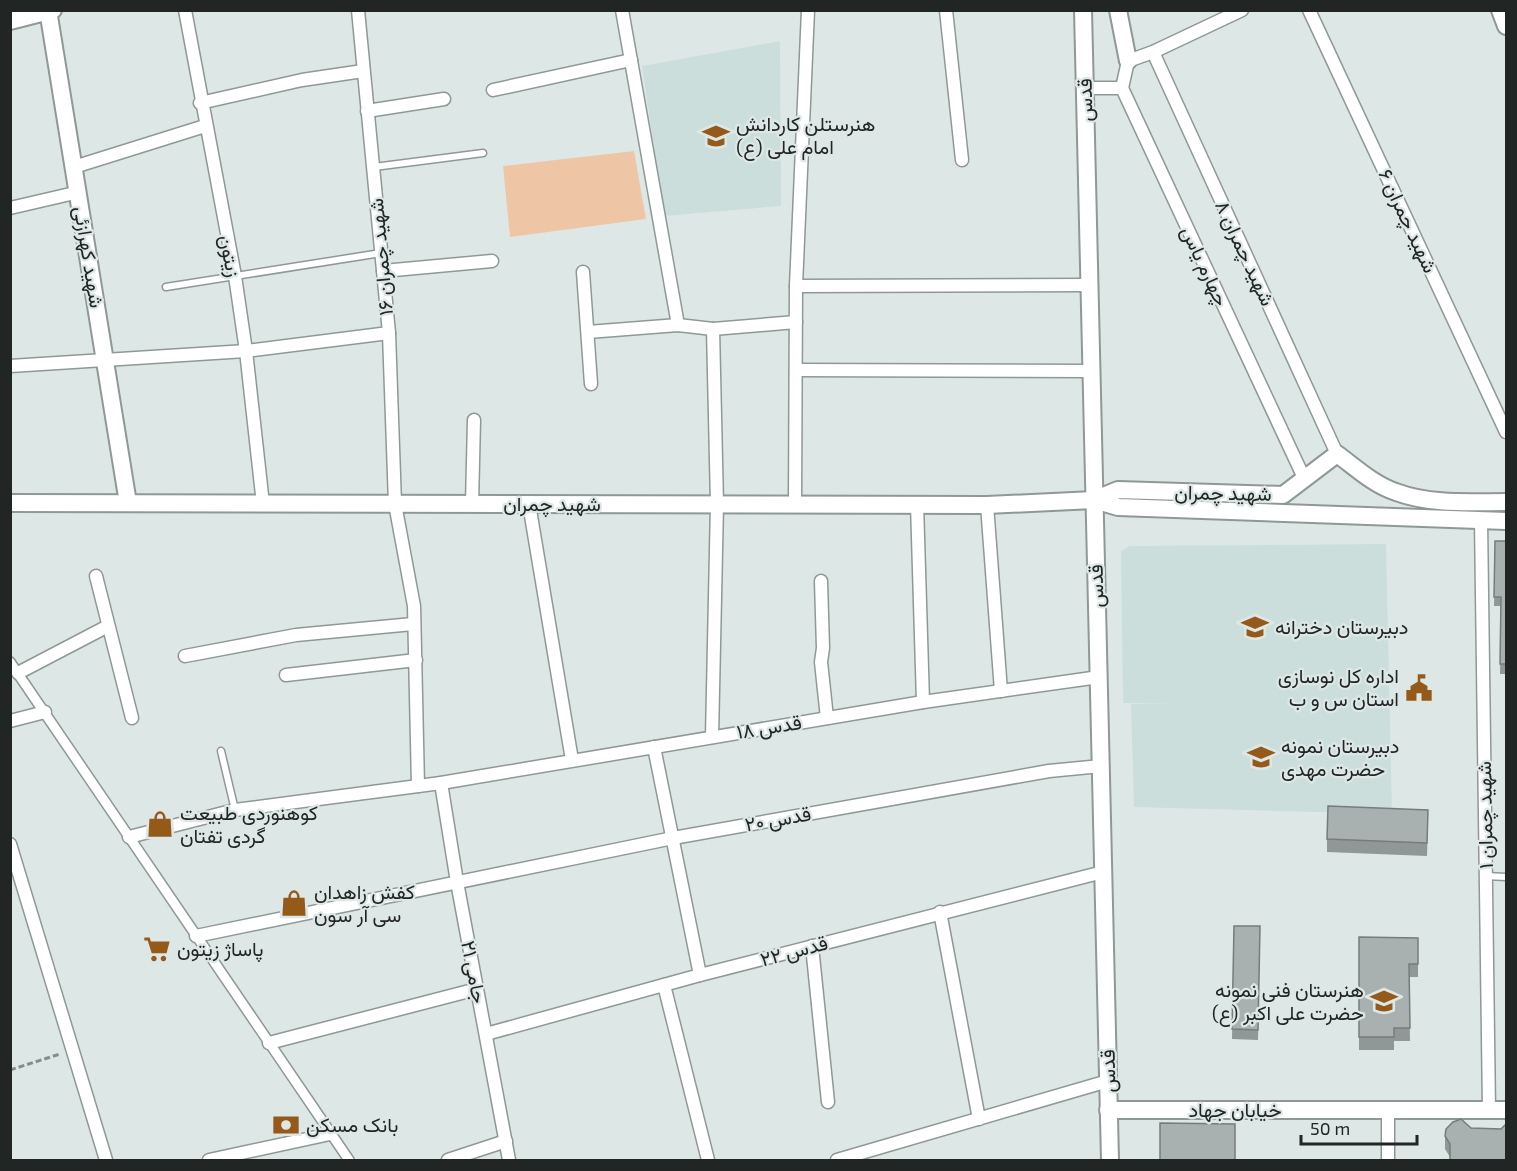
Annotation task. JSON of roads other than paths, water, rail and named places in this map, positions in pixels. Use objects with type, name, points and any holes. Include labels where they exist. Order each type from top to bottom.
[{"type":"street","name":"زیتون","points":[[184,10],[246,351],[263,504]]},
{"type":"street","name":"شهید چمران ۱۶","points":[[358,10],[389,333],[395,504],[414,606],[418,786]]},
{"type":"street","points":[[622,10],[678,325]]},
{"type":"street","points":[[795,504],[796,286],[808,10]]},
{"type":"street","points":[[946,10],[962,160]]},
{"type":"street","name":"قدس","points":[[1083,10],[1110,1161]]},
{"type":"street","points":[[1085,88],[1122,88],[1128,61],[1118,10]]},
{"type":"street","points":[[1128,61],[1153,52],[1242,10]]},
{"type":"street","name":"شهید چمران ۶","points":[[1309,10],[1506,432]]},
{"type":"street","points":[[10,21],[50,11]]},
{"type":"street","name":"شهید کهرازئی","points":[[50,11],[128,503]]},
{"type":"street","name":"شهید چمران ۸","points":[[1153,52],[1337,454]]},
{"type":"street","points":[[493,90],[631,60]]},
{"type":"street","points":[[200,103],[302,80],[363,71]]},
{"type":"street","name":"چهارم یاس","points":[[1122,88],[1304,478]]},
{"type":"street","points":[[368,111],[444,99]]},
{"type":"street","points":[[75,167],[205,126]]},
{"type":"street","points":[[10,208],[79,192]]},
{"type":"street","points":[[383,271],[492,261]]},
{"type":"street","points":[[583,272],[591,384]]},
{"type":"street","points":[[796,286],[1090,285]]},
{"type":"street","points":[[588,332],[678,325],[713,329],[796,322]]},
{"type":"street","points":[[712,737],[717,504],[713,329]]},
{"type":"street","points":[[10,366],[246,351],[389,333]]},
{"type":"street","points":[[796,370],[1092,371]]},
{"type":"street","points":[[472,504],[474,420]]},
{"type":"street","points":[[1337,454],[1394,492],[1431,501],[1506,502]]},
{"type":"street","name":"شهید چمران","points":[[1094,500],[1118,490],[1283,495],[1337,454]]},
{"type":"street","name":"شهید چمران","points":[[10,503],[987,505],[1094,500],[1118,507],[1506,520]]},
{"type":"street","points":[[530,504],[572,760]]},
{"type":"street","points":[[917,504],[923,702]]},
{"type":"street","points":[[987,505],[1001,691]]},
{"type":"street","name":"شهید چمران ۱","points":[[1481,520],[1489,1110]]},
{"type":"street","points":[[96,576],[132,718]]},
{"type":"street","points":[[821,581],[823,648],[820,662],[827,718]]},
{"type":"street","points":[[185,656],[296,634],[413,624]]},
{"type":"street","points":[[18,673],[108,626]]},
{"type":"street","points":[[286,675],[416,660]]},
{"type":"street","points":[[10,662],[349,1161]]},
{"type":"street","name":"قدس ۱۸","points":[[129,837],[234,810],[441,783],[923,702],[1098,676]]},
{"type":"street","points":[[10,721],[45,712]]},
{"type":"street","points":[[654,747],[700,975]]},
{"type":"street","name":"قدس ۲۰","points":[[196,936],[673,838],[1049,771],[1101,766]]},
{"type":"street","name":"جامی ۲۱","points":[[441,783],[509,1161]]},
{"type":"street","points":[[10,844],[16,880],[73,1050],[106,1161]]},
{"type":"street","name":"قدس ۲۲","points":[[486,1034],[700,975],[1103,872]]},
{"type":"street","points":[[940,912],[979,1119]]},
{"type":"street","points":[[812,946],[828,1102]]},
{"type":"street","points":[[664,985],[708,1161]]},
{"type":"street","points":[[269,1043],[477,989]]},
{"type":"street","points":[[837,1161],[1108,1081]]},
{"type":"street","name":"خیابان جهاد","points":[[1108,1110],[1506,1110]]},
{"type":"street","points":[[1388,1110],[1388,1161]]},
{"type":"street","points":[[208,1161],[330,1134]]},
{"type":"street","points":[[448,1161],[506,1141]]},
{"type":"lane","points":[[373,167],[483,153]]},
{"type":"lane","points":[[166,287],[381,253]]},
{"type":"lane","points":[[221,751],[234,810]]},
{"type":"lane","points":[[1486,876],[1506,877]]},
{"type":"place","name":"هنرستلن کاردانش امام علی (ع)","points":[[716,136]]},
{"type":"place","name":"دبیرستان دخترانه","points":[[1255,627]]},
{"type":"place","name":"اداره کل نوسازی استان س و ب","points":[[1419,688]]},
{"type":"place","name":"دبیرستان نمونه حضرت مهدی","points":[[1261,757]]},
{"type":"place","name":"کوهنوردی طبیعت گردی تفتان","points":[[160,824]]},
{"type":"place","name":"کفش زاهدان سی آر سون","points":[[294,903]]},
{"type":"place","name":"پاساژ زیتون","points":[[157,949]]},
{"type":"place","name":"هنرستان فنی نمونه حضرت علی اکبر (ع)","points":[[1384,1001]]},
{"type":"place","name":"بانک مسکن","points":[[286,1125]]}]
